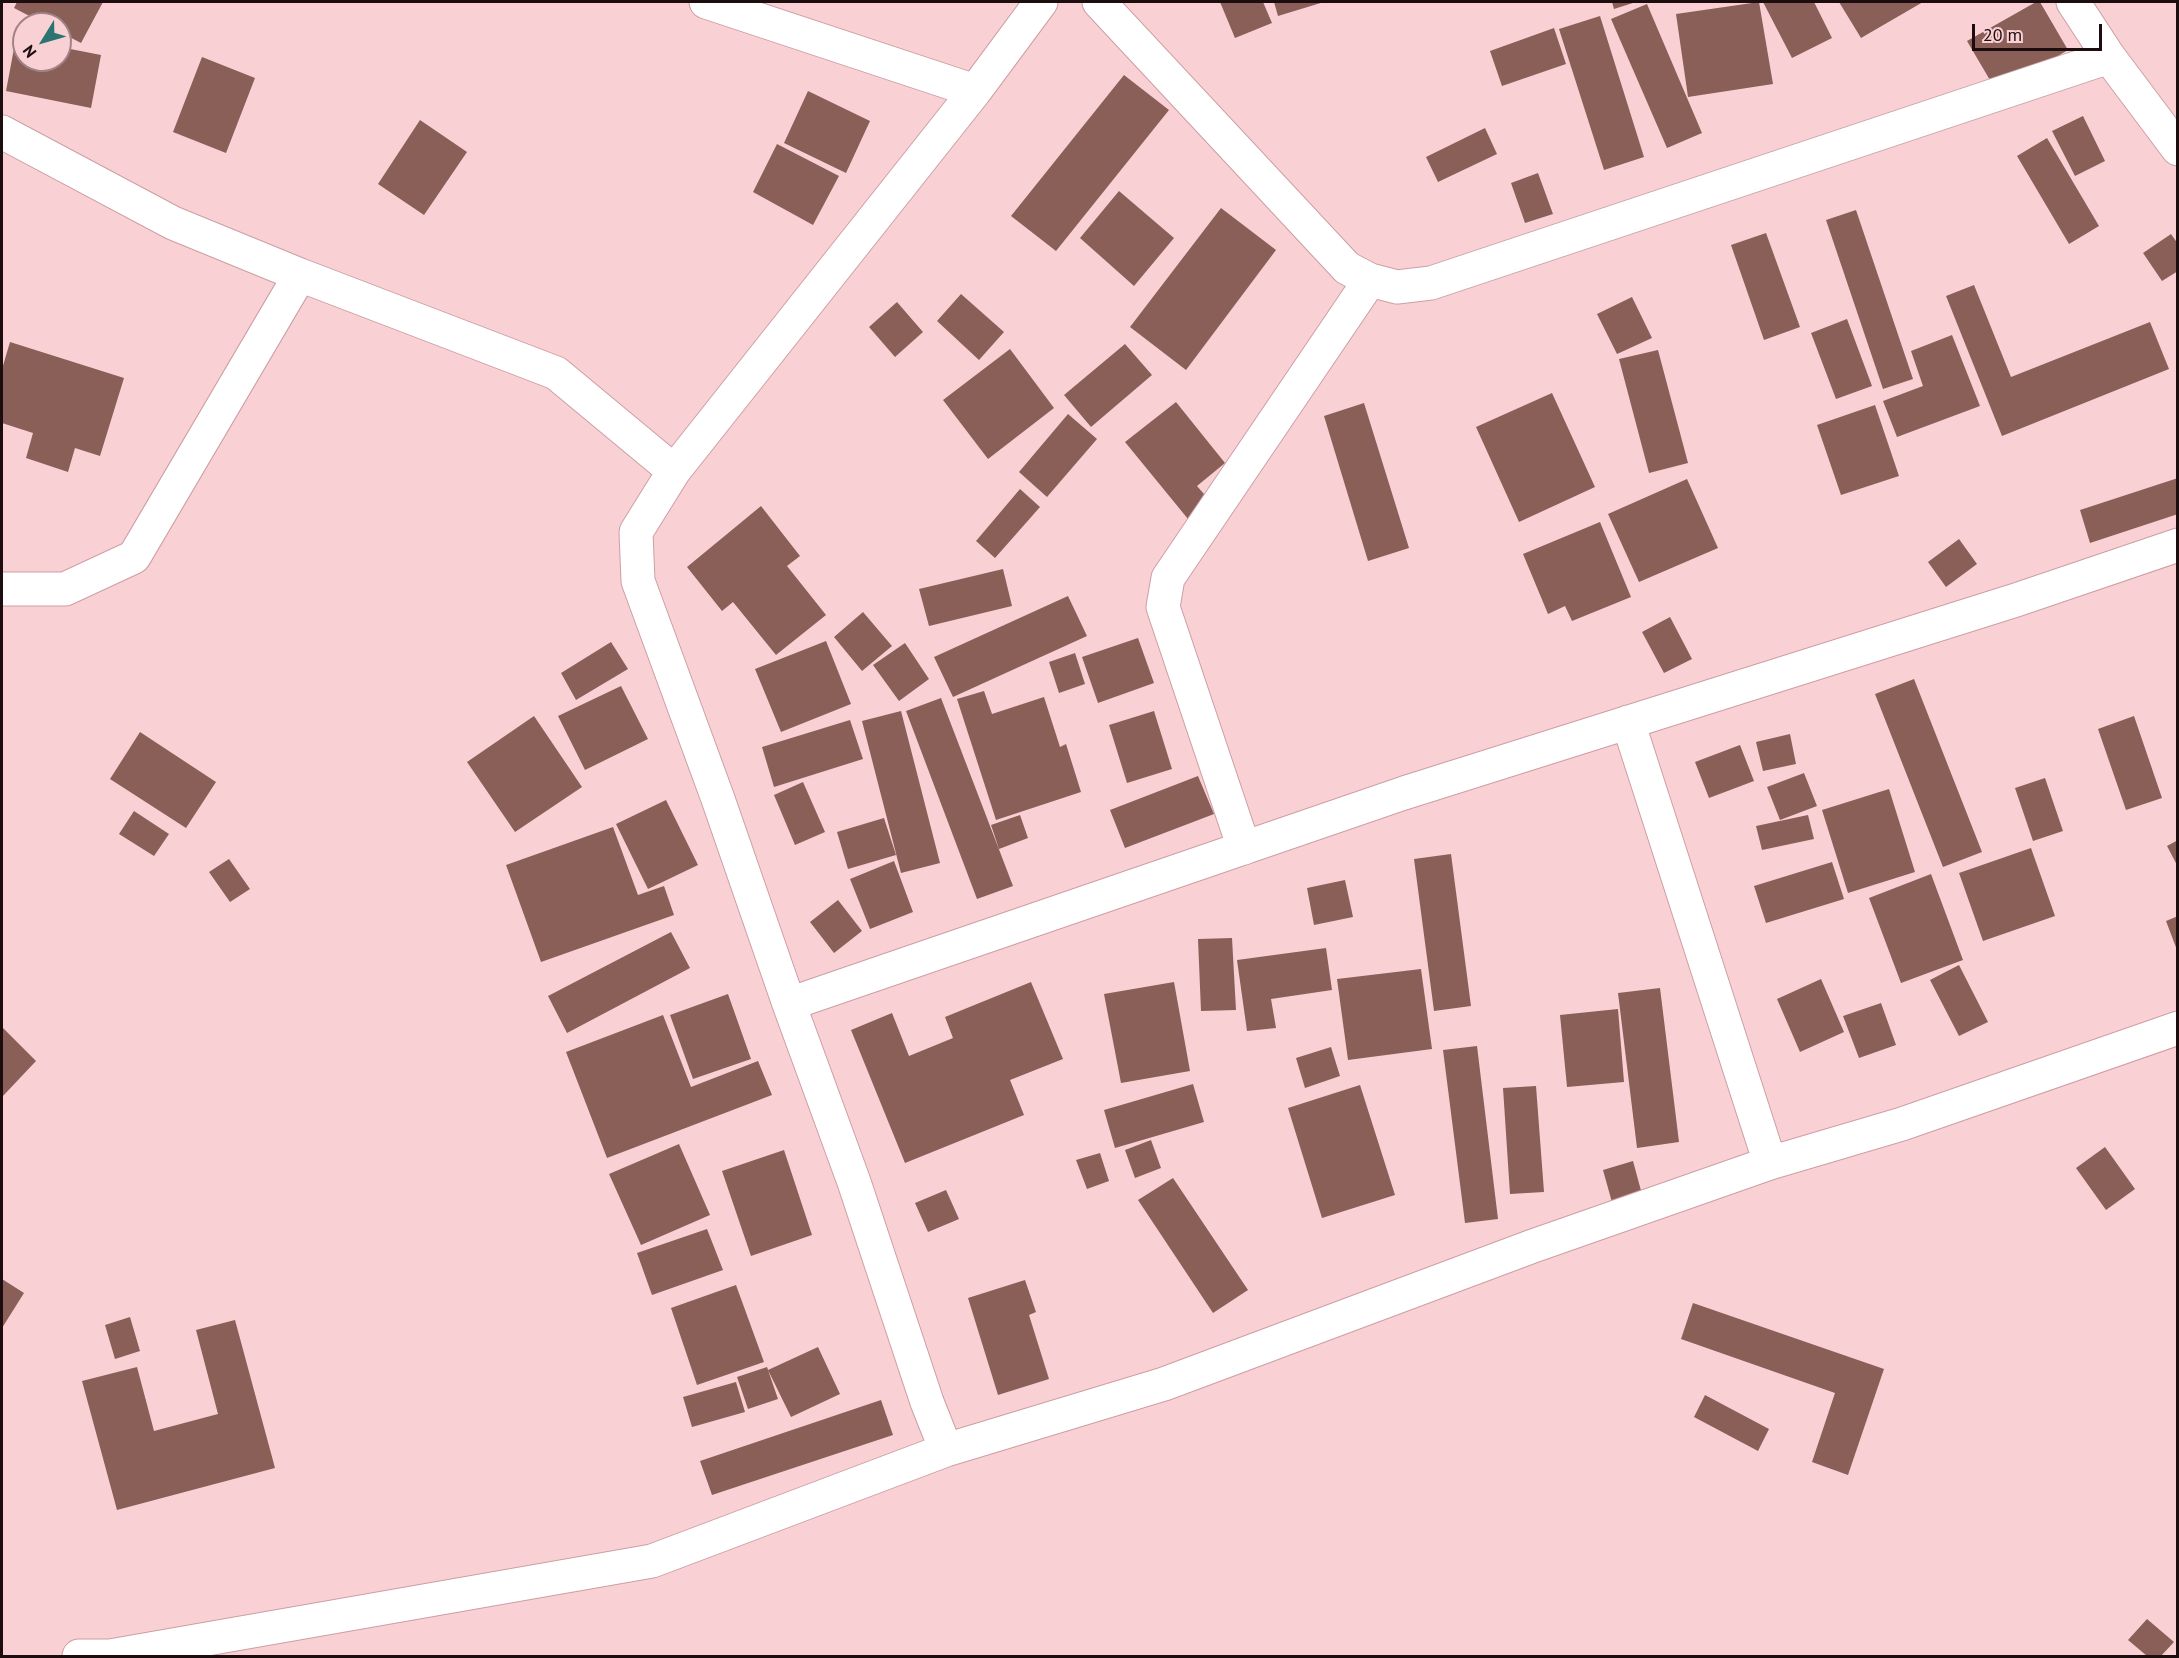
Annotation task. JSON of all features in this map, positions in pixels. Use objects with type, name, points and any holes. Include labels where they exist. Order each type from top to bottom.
[{"type":"street","points":[[706,2],[975,91]]},
{"type":"street","points":[[946,1450],[927,1402],[854,1182],[638,581],[636,532],[674,471],[975,91],[1041,2]]},
{"type":"street","points":[[1099,2],[1347,268],[1370,280],[1397,287],[1431,283],[2109,57]]},
{"type":"street","points":[[2073,2],[2109,57],[2178,149]]},
{"type":"street","points":[[2,132],[173,223],[300,275],[556,373],[674,471]]},
{"type":"street","points":[[2,589],[65,590],[134,557],[300,275]]},
{"type":"street","points":[[1245,848],[1163,607],[1167,578],[1370,280]]},
{"type":"street","points":[[789,1004],[1404,792],[2016,600],[2178,545]]},
{"type":"street","points":[[1628,722],[1770,1163]]},
{"type":"street","points":[[79,1656],[110,1656],[652,1562],[946,1450],[1164,1383],[1521,1250],[1770,1163],[1902,1124],[2178,1028]]},
{"type":"building","points":[[17,2],[103,2],[81,43],[72,38],[72,12],[22,12],[14,8]]},
{"type":"building","points":[[1220,2],[1263,2],[1272,23],[1235,38]]},
{"type":"building","points":[[1274,2],[1324,2],[1278,16]]},
{"type":"building","points":[[1612,2],[1636,2],[1614,9]]},
{"type":"building","points":[[1759,2],[1773,84],[1688,97],[1676,14]]},
{"type":"building","points":[[1763,2],[1814,2],[1832,38],[1792,58]]},
{"type":"building","points":[[1839,2],[1923,2],[1861,38]]},
{"type":"building","points":[[2036,2],[2040,2],[2068,50],[1997,92],[1967,41]]},
{"type":"building","points":[[1647,4],[1702,133],[1667,148],[1611,19]]},
{"type":"building","points":[[1600,16],[1644,157],[1604,170],[1559,29]]},
{"type":"building","points":[[1554,28],[1566,64],[1502,86],[1490,51]]},
{"type":"building","points":[[72,49],[101,55],[91,108],[6,91],[12,59],[12,72],[72,72]]},
{"type":"building","points":[[202,57],[255,78],[226,153],[173,132]]},
{"type":"building","points":[[1124,75],[1169,110],[1056,251],[1011,216]]},
{"type":"building","points":[[808,91],[870,121],[846,173],[784,143]]},
{"type":"building","points":[[2083,116],[2105,161],[2075,176],[2052,131]]},
{"type":"building","points":[[420,120],[467,152],[424,215],[378,184]]},
{"type":"building","points":[[1485,128],[1497,154],[1438,182],[1426,157]]},
{"type":"building","points":[[2047,138],[2099,226],[2069,244],[2017,156]]},
{"type":"building","points":[[777,144],[839,176],[813,225],[753,192]]},
{"type":"building","points":[[1538,173],[1553,214],[1525,223],[1511,183]]},
{"type":"building","points":[[1119,191],[1174,238],[1134,286],[1080,238]]},
{"type":"building","points":[[1221,208],[1276,250],[1186,370],[1130,327]]},
{"type":"building","points":[[1856,210],[1913,379],[1883,389],[1826,220]]},
{"type":"building","points":[[1766,233],[1800,327],[1764,340],[1731,245]]},
{"type":"building","points":[[2171,234],[2178,244],[2178,271],[2162,281],[2143,253]]},
{"type":"building","points":[[1974,285],[2011,377],[2150,322],[2169,369],[2002,436],[1946,296]]},
{"type":"building","points":[[961,294],[1004,332],[979,360],[937,321]]},
{"type":"building","points":[[1632,297],[1652,338],[1617,354],[1597,314]]},
{"type":"building","points":[[897,302],[923,332],[895,357],[869,327]]},
{"type":"building","points":[[1847,319],[1872,386],[1836,399],[1811,333]]},
{"type":"building","points":[[1952,335],[1980,406],[1897,437],[1883,401],[1923,386],[1911,351]]},
{"type":"building","points":[[10,342],[124,378],[100,456],[75,448],[68,472],[26,458],[33,433],[2,423],[2,369]]},
{"type":"building","points":[[1125,344],[1152,375],[1091,427],[1064,395]]},
{"type":"building","points":[[1010,349],[1054,408],[988,459],[943,400]]},
{"type":"building","points":[[1658,350],[1688,463],[1649,473],[1619,359]]},
{"type":"building","points":[[1552,393],[1595,487],[1519,522],[1476,427]]},
{"type":"building","points":[[1176,402],[1225,463],[1197,486],[1210,501],[1188,519],[1125,442]]},
{"type":"building","points":[[1364,403],[1409,548],[1368,561],[1324,416]]},
{"type":"building","points":[[1875,405],[1899,476],[1841,495],[1817,425]]},
{"type":"building","points":[[1068,414],[1097,439],[1047,497],[1019,472]]},
{"type":"building","points":[[2178,478],[2178,514],[2090,543],[2080,510]]},
{"type":"building","points":[[1687,479],[1718,548],[1639,582],[1608,514]]},
{"type":"building","points":[[1020,489],[1040,507],[995,558],[976,541]]},
{"type":"building","points":[[761,506],[800,556],[787,566],[826,615],[776,655],[733,602],[722,611],[687,567]]},
{"type":"building","points":[[1600,522],[1631,597],[1572,621],[1565,606],[1548,614],[1523,554]]},
{"type":"building","points":[[1959,539],[1977,564],[1946,587],[1928,562]]},
{"type":"building","points":[[1003,569],[1012,606],[929,626],[919,589]]},
{"type":"building","points":[[1068,596],[1087,636],[953,697],[934,657]]},
{"type":"building","points":[[863,612],[892,646],[862,671],[834,637]]},
{"type":"building","points":[[1670,617],[1692,659],[1664,673],[1642,632]]},
{"type":"building","points":[[1138,638],[1154,683],[1098,703],[1082,657]]},
{"type":"building","points":[[826,641],[851,704],[781,732],[755,669]]},
{"type":"building","points":[[611,642],[628,669],[576,700],[561,673]]},
{"type":"building","points":[[905,643],[929,679],[899,701],[873,665]]},
{"type":"building","points":[[1075,653],[1085,684],[1059,693],[1049,662]]},
{"type":"building","points":[[1914,679],[1982,852],[1943,867],[1875,694]]},
{"type":"building","points":[[621,686],[648,739],[585,770],[558,716]]},
{"type":"building","points":[[984,691],[992,714],[1044,697],[1060,747],[1066,744],[1081,792],[996,820],[957,699]]},
{"type":"building","points":[[941,698],[1013,886],[977,899],[906,711]]},
{"type":"building","points":[[901,711],[940,863],[901,873],[862,721]]},
{"type":"building","points":[[1154,711],[1172,769],[1127,783],[1109,725]]},
{"type":"building","points":[[534,716],[582,787],[515,832],[467,762]]},
{"type":"building","points":[[2134,716],[2162,798],[2126,810],[2098,729]]},
{"type":"building","points":[[850,720],[863,759],[774,787],[762,747]]},
{"type":"building","points":[[140,732],[216,782],[186,828],[110,779]]},
{"type":"building","points":[[1790,734],[1796,764],[1763,771],[1756,742]]},
{"type":"building","points":[[1740,745],[1754,781],[1709,798],[1695,762]]},
{"type":"building","points":[[1804,773],[1817,806],[1780,820],[1767,787]]},
{"type":"building","points":[[1198,776],[1214,814],[1125,848],[1110,810]]},
{"type":"building","points":[[2045,778],[2063,831],[2033,841],[2015,788]]},
{"type":"building","points":[[803,782],[825,832],[795,845],[774,795]]},
{"type":"building","points":[[1889,789],[1915,872],[1848,893],[1822,810]]},
{"type":"building","points":[[666,800],[698,865],[648,889],[616,824]]},
{"type":"building","points":[[134,811],[169,834],[154,856],[119,834]]},
{"type":"building","points":[[1020,815],[1028,838],[999,849],[991,825]]},
{"type":"building","points":[[1808,815],[1814,839],[1762,850],[1756,826]]},
{"type":"building","points":[[884,818],[896,855],[848,869],[837,832]]},
{"type":"building","points":[[613,827],[638,895],[664,886],[674,915],[541,962],[506,865]]},
{"type":"building","points":[[2178,840],[2178,867],[2167,846]]},
{"type":"building","points":[[2031,848],[2055,916],[1983,941],[1959,873]]},
{"type":"building","points":[[1451,854],[1471,1006],[1434,1011],[1414,859]]},
{"type":"building","points":[[229,859],[250,889],[230,902],[209,872]]},
{"type":"building","points":[[894,861],[913,912],[870,929],[850,879]]},
{"type":"building","points":[[1832,862],[1844,899],[1766,923],[1754,886]]},
{"type":"building","points":[[1931,874],[1963,960],[1901,983],[1869,898]]},
{"type":"building","points":[[1345,880],[1353,917],[1314,925],[1307,888]]},
{"type":"building","points":[[838,900],[862,931],[834,953],[810,922]]},
{"type":"building","points":[[2178,916],[2178,950],[2177,950],[2166,921]]},
{"type":"building","points":[[671,932],[690,968],[567,1033],[548,996]]},
{"type":"building","points":[[1232,938],[1236,1010],[1201,1011],[1198,939]]},
{"type":"building","points":[[1326,948],[1332,990],[1271,999],[1276,1028],[1247,1031],[1237,960]]},
{"type":"building","points":[[1959,965],[1988,1022],[1959,1036],[1930,980]]},
{"type":"building","points":[[1421,969],[1432,1049],[1348,1060],[1337,979]]},
{"type":"building","points":[[1821,979],[1844,1032],[1800,1052],[1777,999]]},
{"type":"building","points":[[1031,982],[1063,1059],[1010,1080],[1024,1115],[905,1163],[851,1030],[892,1013],[909,1056],[953,1038],[945,1017]]},
{"type":"building","points":[[1174,982],[1190,1071],[1121,1083],[1104,994]]},
{"type":"building","points":[[1660,988],[1679,1142],[1637,1148],[1618,993]]},
{"type":"building","points":[[728,994],[751,1059],[693,1079],[670,1015]]},
{"type":"building","points":[[1881,1003],[1896,1045],[1859,1058],[1843,1016]]},
{"type":"building","points":[[1618,1009],[1624,1082],[1567,1087],[1560,1015]]},
{"type":"building","points":[[663,1015],[691,1087],[758,1061],[772,1095],[607,1158],[566,1052]]},
{"type":"building","points":[[2,1027],[36,1061],[2,1097]]},
{"type":"building","points":[[1477,1046],[1498,1219],[1465,1223],[1443,1050]]},
{"type":"building","points":[[1331,1047],[1340,1076],[1305,1088],[1296,1058]]},
{"type":"building","points":[[1193,1084],[1204,1122],[1115,1148],[1104,1110]]},
{"type":"building","points":[[1360,1085],[1395,1195],[1322,1218],[1288,1108]]},
{"type":"building","points":[[1536,1086],[1544,1192],[1510,1194],[1503,1088]]},
{"type":"building","points":[[1151,1140],[1161,1168],[1135,1178],[1125,1150]]},
{"type":"building","points":[[679,1144],[710,1215],[641,1245],[609,1174]]},
{"type":"building","points":[[2105,1147],[2135,1189],[2106,1210],[2076,1168]]},
{"type":"building","points":[[784,1150],[812,1235],[751,1256],[722,1171]]},
{"type":"building","points":[[1100,1153],[1109,1181],[1087,1189],[1076,1160]]},
{"type":"building","points":[[1633,1161],[1643,1198],[1613,1206],[1603,1170]]},
{"type":"building","points":[[1173,1178],[1248,1290],[1213,1313],[1138,1200]]},
{"type":"building","points":[[946,1190],[959,1219],[928,1232],[915,1203]]},
{"type":"building","points":[[707,1229],[723,1270],[652,1295],[637,1253]]},
{"type":"building","points":[[2,1279],[24,1293],[2,1328]]},
{"type":"building","points":[[1025,1280],[1036,1312],[1029,1315],[1049,1379],[998,1395],[968,1298]]},
{"type":"building","points":[[736,1285],[764,1362],[697,1385],[671,1308]]},
{"type":"building","points":[[1693,1303],[1884,1369],[1848,1475],[1812,1462],[1835,1393],[1681,1339]]},
{"type":"building","points":[[130,1317],[140,1351],[115,1359],[105,1325]]},
{"type":"building","points":[[235,1320],[275,1468],[117,1510],[82,1381],[137,1367],[154,1431],[218,1414],[196,1330]]},
{"type":"building","points":[[818,1347],[840,1394],[791,1417],[768,1370]]},
{"type":"building","points":[[767,1367],[778,1399],[748,1409],[737,1377]]},
{"type":"building","points":[[736,1382],[745,1412],[692,1427],[683,1397]]},
{"type":"building","points":[[1705,1395],[1769,1429],[1758,1451],[1694,1417]]},
{"type":"building","points":[[881,1400],[893,1435],[712,1495],[700,1461]]},
{"type":"building","points":[[2147,1619],[2174,1642],[2161,1656],[2147,1656],[2128,1640]]}]
